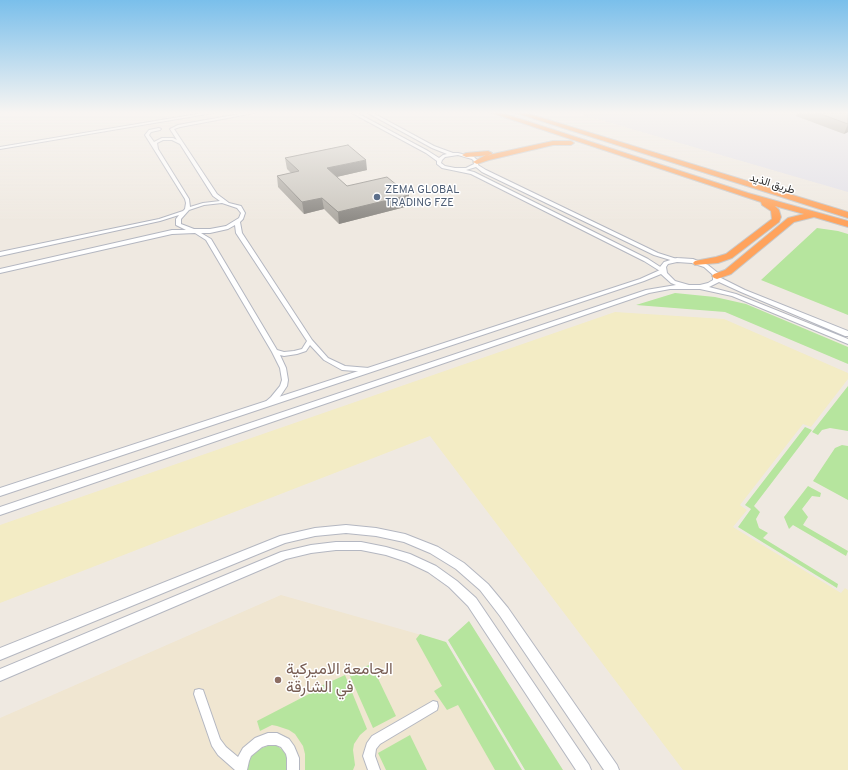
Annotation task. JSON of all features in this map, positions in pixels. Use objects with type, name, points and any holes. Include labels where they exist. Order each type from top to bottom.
[{"type":"highway","points":[[466,155],[482,154],[505,149]]},
{"type":"highway","points":[[476,164],[487,158],[530,149]]},
{"type":"highway","points":[[600,149],[745,195],[848,224]]},
{"type":"highway","name":"طريق الذيد","points":[[622,149],[848,220]]},
{"type":"highway","name":"طريق الذيد","points":[[634,149],[848,215]]},
{"type":"highway","points":[[771,192],[796,196],[848,212]]},
{"type":"highway","points":[[698,263],[718,260],[728,256],[776,220],[777,213],[771,206],[745,195]]},
{"type":"highway","points":[[717,277],[726,274],[791,220],[806,216],[829,219]]},
{"type":"street","points":[[155,149],[187,199],[188,203],[185,211],[178,218],[179,225],[195,231],[208,239],[276,352],[285,374],[285,380],[279,393],[266,404]]},
{"type":"street","points":[[185,149],[215,194],[227,203]]},
{"type":"street","points":[[421,149],[439,160],[440,164],[444,167],[472,174],[646,260],[662,271],[666,277],[673,282],[688,287]]},
{"type":"street","points":[[439,149],[453,154],[466,155],[473,158],[476,164],[491,174],[656,254],[677,260],[698,263],[709,268],[717,277],[743,291],[848,334]]},
{"type":"street","points":[[439,160],[444,156],[453,154]]},
{"type":"street","points":[[458,170],[467,169],[476,164]]},
{"type":"street","points":[[0,254],[160,220],[209,203],[227,203],[235,205],[242,210],[243,216],[237,222],[216,231],[172,232],[0,271]]},
{"type":"street","points":[[237,222],[239,233],[310,341],[326,359],[337,366],[352,370],[369,370]]},
{"type":"street","points":[[0,492],[642,280],[662,271],[666,263],[677,260]]},
{"type":"street","points":[[0,511],[648,291],[670,287],[700,287],[710,285],[714,283],[717,277]]},
{"type":"street","points":[[700,287],[738,297],[848,342]]},
{"type":"street","points":[[276,352],[284,354],[295,353],[304,350],[310,341]]},
{"type":"street","points":[[0,654],[284,539],[315,532],[346,530],[376,532],[405,538],[434,550],[460,566],[484,587],[504,612],[612,770]]},
{"type":"street","points":[[0,675],[286,555],[311,549],[336,546],[368,547],[386,550],[410,558],[432,569],[453,584],[472,602],[584,770]]},
{"type":"street","points":[[199,694],[216,742],[222,751],[241,769],[247,752],[253,746],[268,739],[285,743],[294,758],[293,770]]},
{"type":"street","points":[[374,770],[369,756],[371,747],[376,740],[433,706]]},
{"type":"shaded area","points":[[700,149],[848,149],[848,192]]},
{"type":"shaded area","name":"الجامعة الاميركية في الشارقة","points":[[281,595],[446,642],[522,770],[0,770],[0,718]]},
{"type":"green space","points":[[817,228],[848,234],[848,315],[761,280]]},
{"type":"green space","points":[[675,293],[715,297],[746,304],[848,347],[848,364],[725,312],[636,305]]},
{"type":"green space","points":[[848,386],[848,431],[830,428],[822,430],[818,435],[812,432]]},
{"type":"green space","points":[[805,427],[812,430],[754,506],[760,512],[756,519],[759,528],[768,533],[763,538],[838,584],[837,588],[738,527],[751,509],[745,505]]},
{"type":"green space","points":[[842,445],[848,446],[848,500],[813,481],[835,448]]},
{"type":"green space","points":[[808,486],[821,493],[820,497],[812,496],[802,509],[808,517],[803,525],[848,551],[846,556],[793,525],[789,529],[784,517]]},
{"type":"green space","points":[[469,621],[563,770],[525,770],[448,640]]},
{"type":"green space","points":[[420,634],[446,642],[522,770],[495,770],[458,705],[447,710],[434,691],[442,686],[416,639]]},
{"type":"green space","points":[[371,664],[396,716],[373,728],[349,674]]},
{"type":"green space","points":[[345,675],[367,729],[360,735],[354,744],[353,750],[355,765],[353,770],[305,770],[305,754],[303,746],[295,734],[289,730],[272,725],[260,731],[257,721],[309,694],[308,692]]},
{"type":"green space","points":[[410,735],[427,770],[386,770],[378,753]]},
{"type":"green space","points":[[270,745],[276,745],[285,752],[288,758],[287,770],[247,770],[252,755],[257,750]]},
{"type":"sand","points":[[615,312],[724,319],[848,373],[848,379],[811,427],[803,424],[740,505],[747,510],[733,527],[841,593],[845,588],[848,590],[848,770],[683,770],[430,436],[0,603],[0,525]]},
{"type":"building","points":[[329,149],[353,149],[366,160],[327,168],[347,186],[387,177],[409,195],[338,212],[322,198],[302,202],[277,176],[299,171],[285,158]]},
{"type":"place","name":"ZEMA GLOBAL TRADING FZE","points":[[377,197]]},
{"type":"place","name":"الجامعة الاميركية في الشارقة","points":[[278,680]]}]
